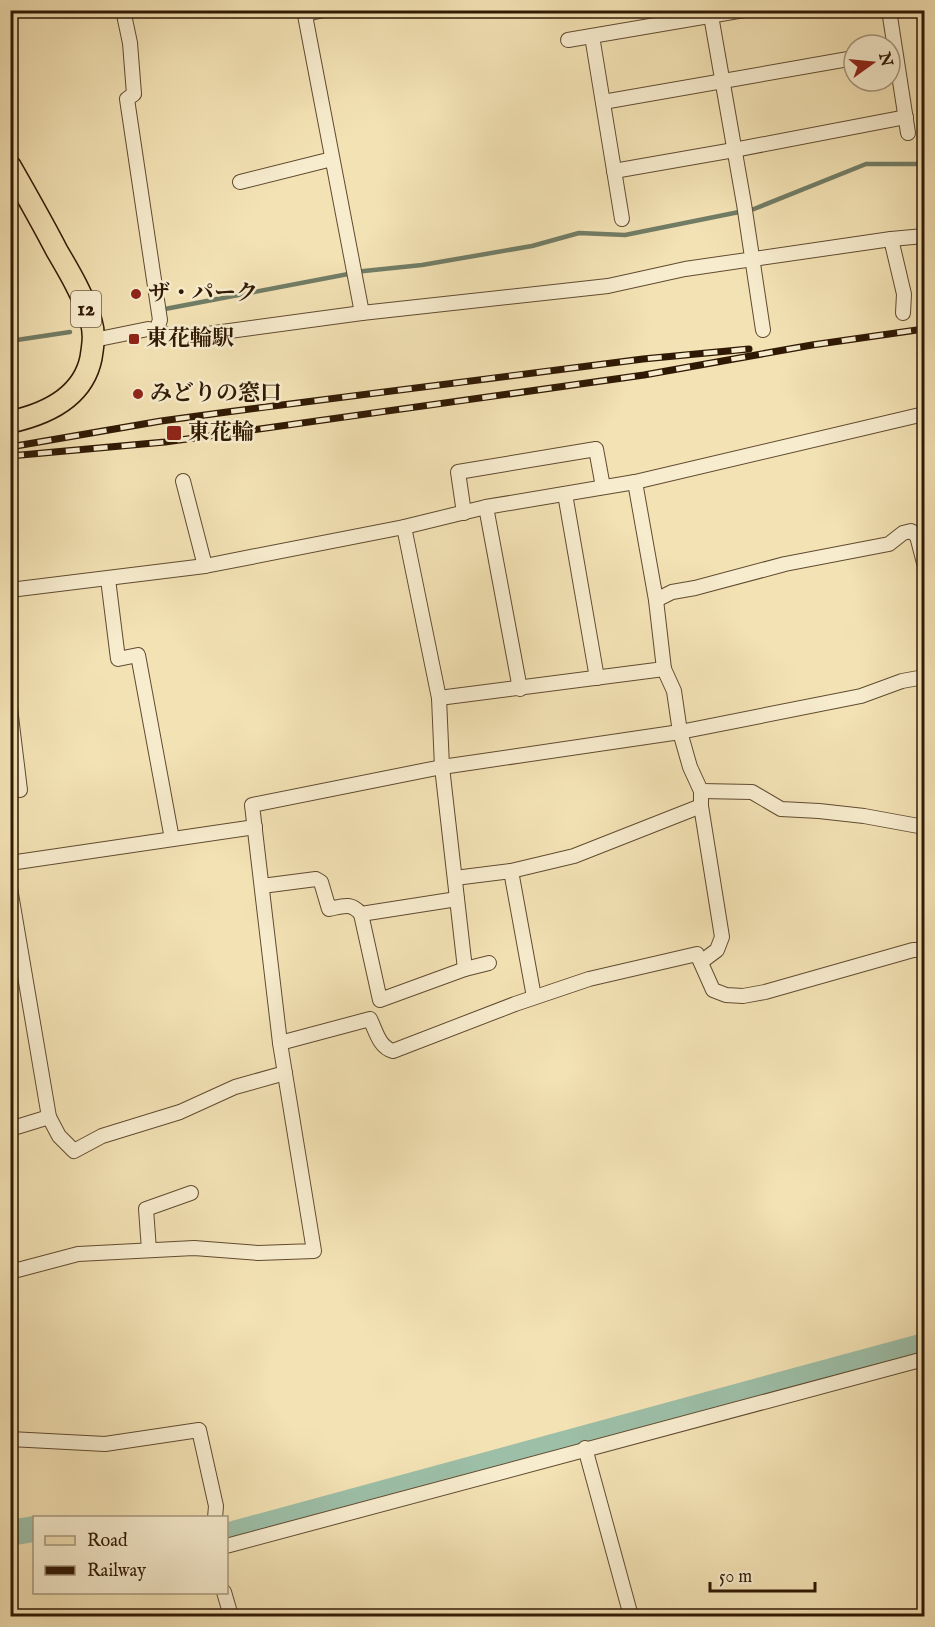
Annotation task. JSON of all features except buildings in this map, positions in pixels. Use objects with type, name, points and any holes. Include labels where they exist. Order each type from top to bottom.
[{"type":"main road","name":"12","points":[[10,166],[74,280],[91,322],[94,340],[88,370],[75,391],[58,405],[28,418],[10,422]]},
{"type":"street","points":[[123,10],[130,43],[134,94],[127,99],[160,320],[156,331]]},
{"type":"street","points":[[324,10],[305,12],[362,314]]},
{"type":"street","points":[[568,40],[710,13],[744,10]]},
{"type":"street","points":[[889,10],[891,33]]},
{"type":"street","points":[[710,13],[745,211],[763,330]]},
{"type":"street","points":[[592,36],[622,219]]},
{"type":"street","points":[[603,102],[842,60]]},
{"type":"street","points":[[901,93],[908,133]]},
{"type":"street","points":[[614,171],[906,117]]},
{"type":"street","points":[[240,182],[332,159]]},
{"type":"street","points":[[94,340],[148,329],[178,338],[608,286],[685,269],[924,236]]},
{"type":"street","points":[[891,239],[904,294],[903,313]]},
{"type":"street","points":[[10,590],[205,566],[405,527],[486,507],[635,482],[924,414]]},
{"type":"street","points":[[464,513],[458,472],[596,449],[603,487]]},
{"type":"street","points":[[183,481],[205,566]]},
{"type":"street","points":[[635,482],[656,600],[664,669],[674,691],[680,732],[690,768],[701,791],[701,806],[722,937],[717,950],[701,962]]},
{"type":"street","points":[[565,494],[597,678]]},
{"type":"street","points":[[486,507],[519,689]]},
{"type":"street","points":[[405,527],[439,698],[442,767],[465,969]]},
{"type":"street","points":[[656,600],[672,592],[785,564],[889,544],[903,533],[910,531],[917,536],[924,562]]},
{"type":"street","points":[[108,579],[118,659],[138,655],[172,839]]},
{"type":"street","points":[[439,698],[664,669]]},
{"type":"street","points":[[10,1272],[78,1254],[194,1248],[258,1253],[314,1251],[280,1043],[252,805],[442,767],[680,732],[861,696],[902,681],[924,677]]},
{"type":"street","points":[[10,708],[20,790]]},
{"type":"street","points":[[701,791],[752,792],[781,809],[864,816],[924,827]]},
{"type":"street","points":[[455,878],[512,871],[574,856],[701,806]]},
{"type":"street","points":[[10,863],[255,827]]},
{"type":"street","points":[[512,871],[534,997]]},
{"type":"street","points":[[262,886],[316,879],[321,882],[329,909],[348,904],[356,908],[361,914],[380,1000],[465,969],[489,963]]},
{"type":"street","points":[[10,888],[49,1117],[59,1136],[74,1151],[102,1136],[180,1112],[235,1087],[285,1073]]},
{"type":"street","points":[[361,914],[457,899]]},
{"type":"street","points":[[280,1043],[370,1019],[380,1041],[386,1049],[393,1051],[534,997],[589,980],[697,954],[713,990],[726,995],[743,996],[799,983],[913,950],[924,950]]},
{"type":"street","points":[[10,1129],[49,1117]]},
{"type":"street","points":[[149,1250],[146,1209],[191,1193]]},
{"type":"street","points":[[228,1545],[924,1359]]},
{"type":"street","points":[[10,1439],[105,1444],[199,1430],[216,1506],[215,1516]]},
{"type":"street","points":[[585,1448],[631,1617]]},
{"type":"street","points":[[224,1594],[231,1617]]},
{"type":"waterway","points":[[165,309],[364,271],[422,265],[532,246],[579,233],[625,235],[754,209],[866,164],[924,164]]},
{"type":"waterway","points":[[10,341],[70,332]]},
{"type":"waterway","points":[[228,1535],[924,1346]]},
{"type":"waterway","points":[[10,1533],[33,1529]]},
{"type":"railway","points":[[10,456],[165,442],[231,433],[644,375],[812,345],[924,329]]},
{"type":"railway","points":[[10,447],[227,412],[643,359],[749,349]]},
{"type":"place","name":"ザ・パーク","points":[[136,294]]},
{"type":"place","name":"東花輪駅","points":[[134,339]]},
{"type":"place","name":"みどりの窓口","points":[[138,394]]},
{"type":"place","name":"東花輪","points":[[174,433]]}]
